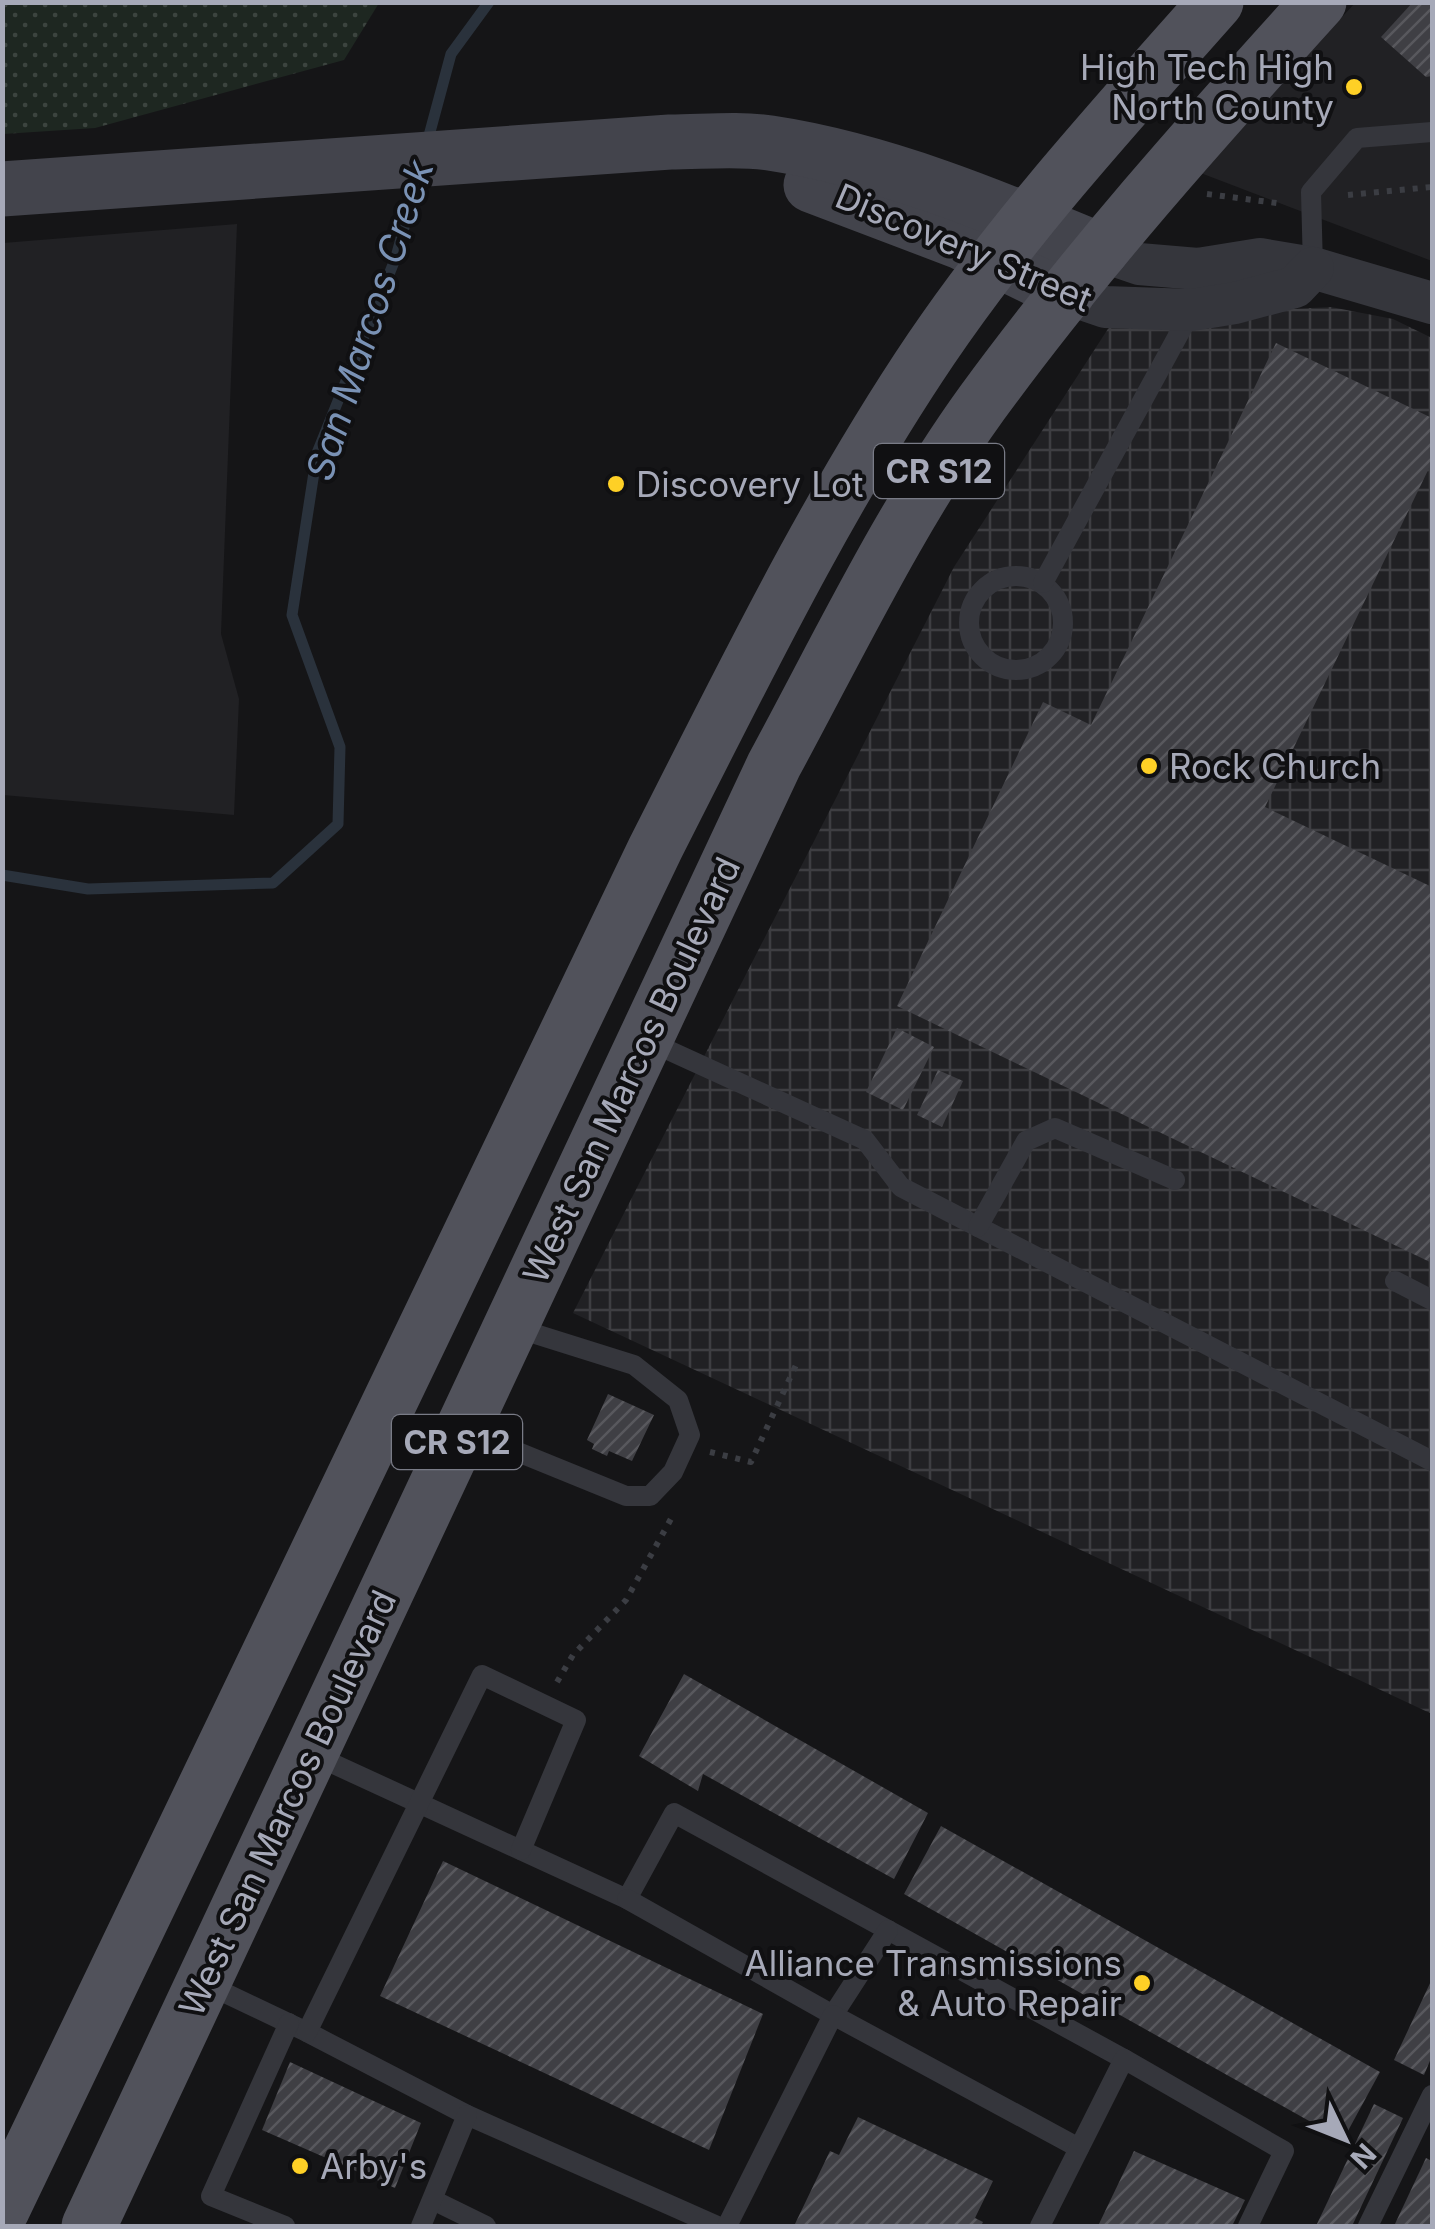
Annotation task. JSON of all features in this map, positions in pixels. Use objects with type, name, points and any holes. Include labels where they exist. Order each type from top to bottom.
[{"type":"main road","name":"West San Marcos Boulevard","points":[[2,2210],[655,849],[842,495],[930,351],[1012,240],[1216,2]]},
{"type":"main road","name":"West San Marcos Boulevard","points":[[89,2226],[774,765],[902,529],[982,404],[1067,294],[1180,156],[1319,2]]},
{"type":"main road","name":"Discovery Street","points":[[2,189],[670,142],[766,142],[824,154],[988,204],[1012,240],[1067,294]]},
{"type":"main road","name":"Discovery Street","points":[[1012,240],[1101,252]]},
{"type":"street","name":"Discovery Street","points":[[1101,252],[1139,264],[1198,269],[1260,259],[1313,268],[1432,303]]},
{"type":"street","name":"Discovery Street","points":[[1067,294],[1105,307],[1192,310],[1235,304],[1296,287],[1313,268]]},
{"type":"lane","points":[[1313,268],[1311,192],[1357,138],[1432,132]]},
{"type":"lane","points":[[1043,582],[1192,310]]},
{"type":"lane","points":[[1010,575],[1043,582],[1055,594],[1062,610],[1064,627],[1059,644],[1036,666],[1006,670],[992,664],[972,641],[968,624],[971,607],[980,592],[993,580],[1010,575]]},
{"type":"lane","points":[[646,1040],[866,1140],[901,1187],[1432,1462]]},
{"type":"lane","points":[[978,1227],[1026,1141],[1055,1128],[1175,1180]]},
{"type":"lane","points":[[1396,1282],[1432,1300]]},
{"type":"lane","points":[[463,1429],[626,1496],[650,1496],[674,1472],[690,1435],[678,1400],[634,1366],[511,1327]]},
{"type":"lane","points":[[285,2226],[211,2196],[419,1803],[482,1674],[576,1720],[521,1850]]},
{"type":"lane","points":[[311,1753],[627,1899],[1079,2148]]},
{"type":"lane","points":[[627,1899],[674,1813],[1124,2058],[1284,2151],[1248,2226]]},
{"type":"lane","points":[[728,2226],[833,2015],[888,1930]]},
{"type":"lane","points":[[204,1982],[467,2115],[717,2226]]},
{"type":"lane","points":[[1040,2226],[1124,2058]]},
{"type":"lane","points":[[1368,2226],[1432,2095]]},
{"type":"lane","points":[[421,2226],[467,2115]]},
{"type":"lane","points":[[433,2200],[481,2225]]},
{"type":"path","points":[[1196,192],[1310,208],[1336,219],[1340,205],[1350,193],[1432,187]]},
{"type":"path","points":[[708,1451],[751,1462],[796,1365]]},
{"type":"path","points":[[544,1704],[573,1655],[626,1600],[680,1501]]},
{"type":"shaded area","points":[[3,2],[379,3],[344,60],[95,128],[3,134]]},
{"type":"shaded area","name":"High Tech High North County","points":[[1355,3],[1432,3],[1432,261],[1198,172]]},
{"type":"shaded area","points":[[237,224],[221,634],[239,699],[234,815],[3,795],[3,243]]},
{"type":"shaded area","points":[[1331,307],[1393,319],[1432,338],[1432,1714],[573,1313],[954,567],[1115,318]]},
{"type":"building","points":[[1413,2],[1432,2],[1432,76],[1426,77],[1381,37]]},
{"type":"building","name":"Rock Church","points":[[1276,343],[1432,418],[1432,462],[1265,807],[1432,887],[1432,1263],[897,1006],[1043,702],[1091,725]]},
{"type":"building","points":[[897,1028],[934,1047],[903,1110],[866,1092]]},
{"type":"building","points":[[938,1070],[963,1081],[942,1127],[917,1115]]},
{"type":"building","points":[[608,1394],[654,1415],[632,1461],[592,1449],[594,1444],[587,1440]]},
{"type":"building","points":[[684,1674],[928,1813],[894,1879],[703,1774],[698,1791],[639,1756]]},
{"type":"building","name":"Alliance Transmissions & Auto Repair","points":[[941,1826],[1380,2072],[1343,2140],[904,1894]]},
{"type":"building","points":[[443,1861],[763,2014],[709,2150],[380,1996]]},
{"type":"building","points":[[1432,1979],[1432,2056],[1424,2075],[1394,2060]]},
{"type":"building","points":[[290,2062],[421,2123],[395,2188],[262,2130]]},
{"type":"building","points":[[1374,2104],[1403,2118],[1352,2226],[1316,2226]]},
{"type":"building","points":[[858,2117],[993,2181],[975,2218],[983,2222],[981,2226],[794,2226],[830,2151],[839,2155]]},
{"type":"building","points":[[1134,2151],[1245,2200],[1232,2226],[1098,2226]]},
{"type":"building","points":[[1426,2158],[1432,2161],[1432,2226],[1394,2226]]},
{"type":"waterway","name":"San Marcos Creek","points":[[427,143],[451,54],[489,2]]},
{"type":"waterway","name":"San Marcos Creek","points":[[2,875],[88,889],[273,883],[338,824],[340,747],[292,615],[317,453],[396,257],[418,176]]},
{"type":"place","name":"High Tech High North County","points":[[1354,87]]},
{"type":"place","name":"Discovery Lot","points":[[616,484]]},
{"type":"place","name":"Rock Church","points":[[1149,766]]},
{"type":"place","name":"Alliance Transmissions & Auto Repair","points":[[1142,1983]]},
{"type":"place","name":"Arby's","points":[[300,2166]]}]
